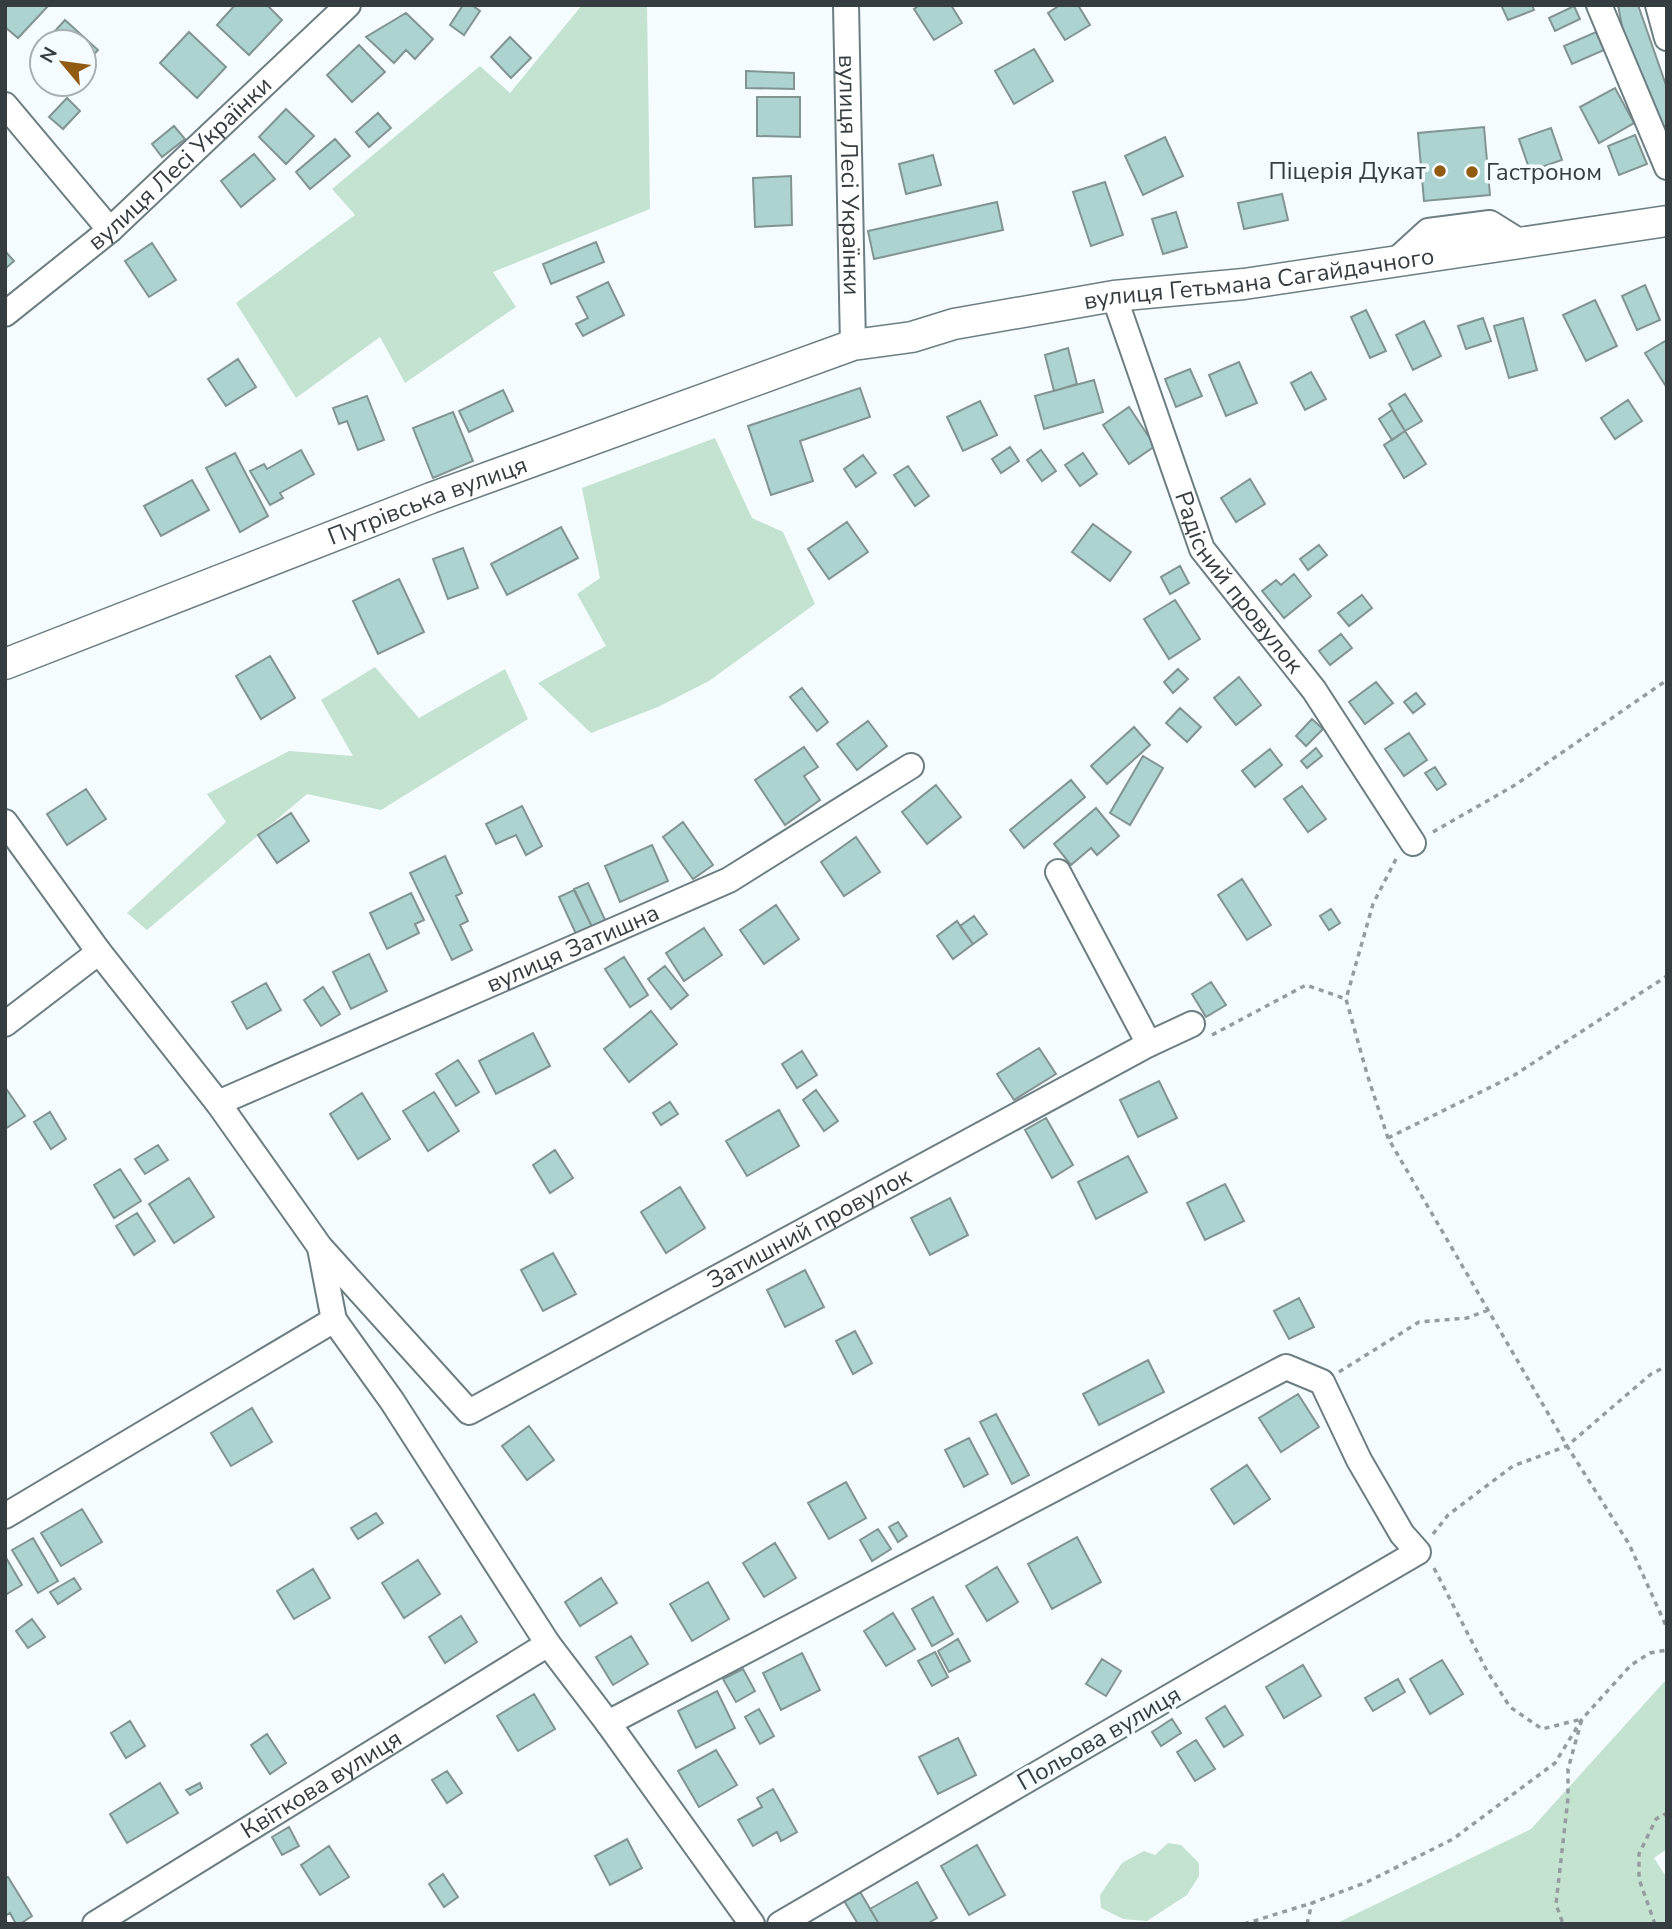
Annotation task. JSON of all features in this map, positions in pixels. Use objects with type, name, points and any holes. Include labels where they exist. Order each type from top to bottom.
[{"type":"main road","name":"вулиця Гетьмана Сагайдачного","points":[[853,345],[912,337],[954,324],[1114,296],[1244,284],[1667,221]]},
{"type":"main road","name":"Путрівська вулиця","points":[[7,660],[431,498],[853,345]]},
{"type":"street","name":"вулиця Лесі Українки","points":[[5,314],[110,230],[348,5]]},
{"type":"street","name":"вулиця Лесі Українки","points":[[846,5],[853,345]]},
{"type":"street","points":[[1600,5],[1667,167]]},
{"type":"street","points":[[1658,5],[1667,38]]},
{"type":"street","points":[[5,104],[110,230]]},
{"type":"street","name":"Радісний провулок","points":[[1114,296],[1202,549],[1314,690],[1413,843]]},
{"type":"street","name":"вулиця Затишна","points":[[218,1103],[729,880],[911,766]]},
{"type":"street","points":[[5,822],[99,952],[218,1103],[320,1247],[334,1320],[392,1401],[548,1644],[752,1924]]},
{"type":"street","points":[[1058,872],[1149,1044],[1192,1024]]},
{"type":"street","points":[[5,1024],[99,952]]},
{"type":"street","name":"Затишний провулок","points":[[320,1247],[469,1412],[1149,1044]]},
{"type":"street","points":[[5,1516],[334,1320]]},
{"type":"street","points":[[608,1723],[1286,1367],[1322,1382],[1359,1460],[1402,1534],[1418,1552]]},
{"type":"street","name":"Польова вулиця","points":[[780,1924],[1418,1552]]},
{"type":"street","name":"Квіткова вулиця","points":[[95,1924],[548,1644]]},
{"type":"path","points":[[1667,680],[1515,785],[1413,843],[1393,861],[1373,904],[1346,999],[1388,1138],[1567,1446],[1629,1544],[1667,1628]]},
{"type":"path","points":[[1388,1138],[1513,1076],[1667,976]]},
{"type":"path","points":[[1192,1024],[1204,1039],[1306,985],[1346,999]]},
{"type":"path","points":[[1322,1382],[1419,1322],[1467,1318],[1488,1310]]},
{"type":"path","points":[[1582,1719],[1542,1729],[1510,1707],[1487,1671],[1440,1577],[1431,1563],[1418,1552],[1448,1515],[1513,1466],[1567,1446],[1651,1374],[1667,1366]]},
{"type":"path","points":[[1244,1924],[1312,1903],[1367,1882],[1453,1839],[1555,1763],[1582,1719],[1631,1665],[1650,1653],[1667,1650]]},
{"type":"path","points":[[1563,1924],[1556,1904],[1568,1798],[1568,1769],[1582,1719]]},
{"type":"path","points":[[1655,1924],[1639,1878],[1639,1854],[1656,1819],[1667,1813]]},
{"type":"path","points":[[1307,1924],[1312,1903]]},
{"type":"green space","points":[[582,5],[647,5],[650,209],[493,272],[516,307],[405,383],[380,337],[296,398],[236,303],[355,215],[332,189],[480,66],[510,93]]},
{"type":"green space","points":[[715,438],[752,518],[783,532],[815,604],[709,681],[658,707],[591,733],[538,683],[606,646],[577,594],[600,578],[582,488]]},
{"type":"green space","points":[[375,667],[419,718],[505,669],[528,719],[381,810],[307,794],[147,930],[127,913],[226,822],[207,794],[289,751],[353,756],[321,700]]},
{"type":"green space","points":[[1664,1682],[1667,1682],[1667,1849],[1654,1858],[1667,1878],[1667,1924],[1335,1924],[1531,1829]]},
{"type":"green space","points":[[1168,1843],[1181,1845],[1199,1863],[1199,1876],[1187,1895],[1147,1921],[1123,1919],[1101,1908],[1100,1895],[1122,1863],[1144,1851],[1155,1855]]},
{"type":"building","points":[[5,5],[49,5],[18,38],[5,27]]},
{"type":"building","points":[[235,5],[267,5],[282,20],[249,55],[217,25]]},
{"type":"building","points":[[463,5],[472,5],[480,11],[464,35],[450,25]]},
{"type":"building","points":[[920,5],[951,5],[962,23],[934,40],[914,9]]},
{"type":"building","points":[[1060,5],[1078,5],[1090,25],[1065,40],[1048,13]]},
{"type":"building","points":[[1501,5],[1532,5],[1534,10],[1508,20]]},
{"type":"building","points":[[1618,5],[1638,5],[1667,88],[1667,139],[1624,37]]},
{"type":"building","points":[[1574,6],[1580,19],[1555,31],[1549,18]]},
{"type":"building","points":[[406,13],[433,39],[415,59],[406,50],[394,63],[366,37]]},
{"type":"building","points":[[65,20],[74,28],[58,28]]},
{"type":"building","points":[[189,32],[226,67],[197,98],[160,63]]},
{"type":"building","points":[[1596,32],[1604,50],[1572,64],[1564,46]]},
{"type":"building","points":[[510,37],[531,58],[511,78],[491,57]]},
{"type":"building","points":[[359,45],[385,72],[352,102],[327,75]]},
{"type":"building","points":[[1034,49],[1053,81],[1014,104],[995,71]]},
{"type":"building","points":[[746,71],[794,73],[794,89],[746,88]]},
{"type":"building","points":[[1615,88],[1634,123],[1599,143],[1580,107]]},
{"type":"building","points":[[757,97],[800,97],[800,137],[757,136]]},
{"type":"building","points":[[67,98],[80,111],[63,129],[49,117]]},
{"type":"building","points":[[286,109],[314,136],[286,164],[259,137]]},
{"type":"building","points":[[378,113],[391,128],[369,147],[356,132]]},
{"type":"building","points":[[174,126],[185,139],[162,157],[152,144]]},
{"type":"building","points":[[1484,127],[1490,195],[1424,201],[1418,133]]},
{"type":"building","points":[[1551,128],[1562,160],[1530,171],[1519,139]]},
{"type":"building","points":[[1635,135],[1647,164],[1619,175],[1608,146]]},
{"type":"building","points":[[1165,137],[1183,176],[1143,195],[1125,156]]},
{"type":"building","points":[[335,139],[350,156],[310,189],[296,172]]},
{"type":"building","points":[[254,154],[275,179],[241,207],[221,181]]},
{"type":"building","points":[[933,155],[941,185],[906,194],[899,164]]},
{"type":"building","points":[[791,176],[792,225],[755,227],[753,178]]},
{"type":"building","points":[[1105,182],[1123,235],[1091,246],[1073,192]]},
{"type":"building","points":[[1282,194],[1288,220],[1244,229],[1238,203]]},
{"type":"building","points":[[997,202],[1003,230],[874,259],[868,231]]},
{"type":"building","points":[[1176,212],[1187,247],[1163,254],[1152,219]]},
{"type":"building","points":[[596,242],[604,262],[551,284],[543,264]]},
{"type":"building","points":[[152,243],[176,280],[149,297],[125,261]]},
{"type":"building","points":[[5,251],[14,261],[5,269]]},
{"type":"building","points":[[608,282],[624,315],[583,336],[576,324],[588,318],[577,297]]},
{"type":"building","points":[[1645,285],[1660,320],[1637,330],[1622,296]]},
{"type":"building","points":[[1595,300],[1617,346],[1586,361],[1563,315]]},
{"type":"building","points":[[1366,310],[1386,351],[1370,358],[1351,317]]},
{"type":"building","points":[[1483,318],[1491,341],[1466,349],[1458,326]]},
{"type":"building","points":[[1523,318],[1537,370],[1509,378],[1494,326]]},
{"type":"building","points":[[1424,321],[1441,356],[1413,370],[1396,335]]},
{"type":"building","points":[[1667,340],[1667,388],[1645,353]]},
{"type":"building","points":[[1068,348],[1077,384],[1054,391],[1045,355]]},
{"type":"building","points":[[238,359],[256,387],[226,406],[208,379]]},
{"type":"building","points":[[1239,362],[1257,403],[1226,416],[1209,375]]},
{"type":"building","points":[[1190,369],[1202,396],[1176,407],[1165,379]]},
{"type":"building","points":[[1311,372],[1326,399],[1305,410],[1291,383]]},
{"type":"building","points":[[1094,380],[1103,412],[1044,429],[1035,396]]},
{"type":"building","points":[[860,388],[870,417],[800,441],[813,481],[771,495],[748,426]]},
{"type":"building","points":[[503,390],[513,411],[469,432],[459,411]]},
{"type":"building","points":[[1405,394],[1422,421],[1405,431],[1389,404]]},
{"type":"building","points":[[367,396],[384,440],[358,450],[347,421],[339,424],[333,408]]},
{"type":"building","points":[[1628,400],[1642,421],[1615,439],[1601,418]]},
{"type":"building","points":[[980,401],[997,435],[963,451],[947,417]]},
{"type":"building","points":[[1129,407],[1155,446],[1129,464],[1103,425]]},
{"type":"building","points":[[1392,410],[1405,431],[1392,440],[1379,419]]},
{"type":"building","points":[[453,412],[473,461],[433,478],[413,428]]},
{"type":"building","points":[[1405,431],[1426,464],[1404,478],[1384,445]]},
{"type":"building","points":[[1010,447],[1019,461],[1001,473],[992,459]]},
{"type":"building","points":[[301,450],[314,474],[280,493],[283,498],[270,505],[250,471],[264,464],[267,469]]},
{"type":"building","points":[[1041,450],[1056,471],[1042,481],[1027,460]]},
{"type":"building","points":[[235,453],[268,516],[240,532],[206,468]]},
{"type":"building","points":[[1083,453],[1097,474],[1080,486],[1065,465]]},
{"type":"building","points":[[863,455],[876,473],[856,487],[844,469]]},
{"type":"building","points":[[908,466],[929,496],[915,506],[894,475]]},
{"type":"building","points":[[1250,479],[1265,504],[1236,522],[1221,498]]},
{"type":"building","points":[[192,480],[209,510],[161,536],[144,506]]},
{"type":"building","points":[[847,522],[868,552],[829,579],[808,549]]},
{"type":"building","points":[[1093,524],[1131,552],[1110,581],[1072,552]]},
{"type":"building","points":[[561,527],[578,558],[507,595],[491,564]]},
{"type":"building","points":[[1319,545],[1327,555],[1308,570],[1300,559]]},
{"type":"building","points":[[463,548],[478,588],[448,599],[433,559]]},
{"type":"building","points":[[1180,566],[1189,583],[1170,594],[1161,577]]},
{"type":"building","points":[[1294,574],[1311,596],[1284,618],[1262,591],[1276,580],[1281,585]]},
{"type":"building","points":[[399,579],[424,632],[378,654],[353,601]]},
{"type":"building","points":[[1362,595],[1372,608],[1349,626],[1338,613]]},
{"type":"building","points":[[1175,600],[1200,639],[1169,659],[1144,619]]},
{"type":"building","points":[[1341,634],[1352,648],[1330,665],[1319,651]]},
{"type":"building","points":[[270,656],[295,698],[261,719],[236,676]]},
{"type":"building","points":[[1178,669],[1188,679],[1173,693],[1164,682]]},
{"type":"building","points":[[1239,677],[1261,705],[1236,725],[1214,698]]},
{"type":"building","points":[[1376,682],[1393,703],[1365,724],[1349,702]]},
{"type":"building","points":[[802,688],[828,722],[817,731],[790,697]]},
{"type":"building","points":[[1416,693],[1425,704],[1413,713],[1404,702]]},
{"type":"building","points":[[1180,708],[1201,727],[1187,742],[1166,723]]},
{"type":"building","points":[[1312,719],[1323,729],[1306,746],[1296,736]]},
{"type":"building","points":[[868,721],[887,746],[857,770],[837,744]]},
{"type":"building","points":[[1134,727],[1150,745],[1107,784],[1091,766]]},
{"type":"building","points":[[1409,733],[1427,760],[1404,776],[1385,749]]},
{"type":"building","points":[[804,747],[818,767],[804,776],[820,800],[785,825],[755,780]]},
{"type":"building","points":[[1316,748],[1322,756],[1307,768],[1301,761]]},
{"type":"building","points":[[1270,749],[1282,765],[1255,787],[1242,771]]},
{"type":"building","points":[[1143,756],[1163,768],[1130,825],[1110,813]]},
{"type":"building","points":[[1435,767],[1446,784],[1437,790],[1425,773]]},
{"type":"building","points":[[1071,780],[1085,797],[1024,848],[1010,830]]},
{"type":"building","points":[[936,785],[961,817],[927,844],[902,812]]},
{"type":"building","points":[[1302,786],[1326,819],[1308,832],[1284,799]]},
{"type":"building","points":[[86,789],[106,819],[67,845],[47,814]]},
{"type":"building","points":[[522,806],[542,846],[526,855],[516,835],[496,844],[486,824]]},
{"type":"building","points":[[1096,808],[1119,836],[1097,855],[1091,848],[1071,865],[1054,844]]},
{"type":"building","points":[[291,813],[309,841],[277,863],[258,835]]},
{"type":"building","points":[[683,822],[713,865],[693,879],[663,837]]},
{"type":"building","points":[[856,837],[880,872],[844,896],[821,862]]},
{"type":"building","points":[[652,845],[668,881],[620,902],[605,866]]},
{"type":"building","points":[[445,856],[462,893],[456,896],[468,921],[460,925],[472,950],[452,960],[410,873]]},
{"type":"building","points":[[1242,879],[1271,925],[1247,940],[1218,895]]},
{"type":"building","points":[[588,883],[606,922],[593,929],[574,889]]},
{"type":"building","points":[[574,890],[593,929],[577,936],[559,897]]},
{"type":"building","points":[[411,893],[424,920],[415,924],[419,933],[387,949],[370,913]]},
{"type":"building","points":[[776,905],[799,939],[764,964],[740,930]]},
{"type":"building","points":[[1331,909],[1340,923],[1329,930],[1320,916]]},
{"type":"building","points":[[974,916],[987,934],[973,944],[960,926]]},
{"type":"building","points":[[957,921],[973,944],[953,959],[937,936]]},
{"type":"building","points":[[704,928],[722,955],[684,981],[666,953]]},
{"type":"building","points":[[369,954],[387,991],[351,1009],[333,972]]},
{"type":"building","points":[[624,957],[648,995],[630,1007],[605,969]]},
{"type":"building","points":[[665,966],[688,995],[671,1009],[648,979]]},
{"type":"building","points":[[1211,982],[1226,1005],[1206,1017],[1192,994]]},
{"type":"building","points":[[266,983],[281,1010],[247,1029],[232,1002]]},
{"type":"building","points":[[323,987],[340,1014],[321,1026],[304,1000]]},
{"type":"building","points":[[651,1011],[677,1044],[629,1082],[604,1049]]},
{"type":"building","points":[[533,1033],[550,1066],[496,1094],[479,1061]]},
{"type":"building","points":[[1039,1048],[1056,1074],[1014,1100],[997,1074]]},
{"type":"building","points":[[802,1051],[817,1075],[797,1088],[782,1064]]},
{"type":"building","points":[[458,1060],[479,1092],[456,1106],[436,1074]]},
{"type":"building","points":[[1159,1081],[1177,1118],[1138,1137],[1120,1100]]},
{"type":"building","points":[[5,1087],[25,1116],[5,1129]]},
{"type":"building","points":[[816,1090],[838,1121],[824,1131],[803,1100]]},
{"type":"building","points":[[434,1092],[459,1131],[428,1151],[403,1111]]},
{"type":"building","points":[[362,1093],[390,1139],[358,1159],[330,1114]]},
{"type":"building","points":[[670,1102],[678,1114],[661,1125],[653,1113]]},
{"type":"building","points":[[779,1110],[799,1146],[747,1176],[726,1141]]},
{"type":"building","points":[[50,1112],[66,1139],[51,1149],[34,1122]]},
{"type":"building","points":[[1046,1118],[1073,1165],[1052,1178],[1025,1130]]},
{"type":"building","points":[[158,1145],[168,1160],[145,1174],[135,1159]]},
{"type":"building","points":[[555,1150],[573,1178],[550,1193],[533,1165]]},
{"type":"building","points":[[1128,1156],[1147,1192],[1096,1219],[1078,1182]]},
{"type":"building","points":[[120,1169],[141,1201],[114,1218],[94,1185]]},
{"type":"building","points":[[189,1178],[214,1217],[174,1243],[149,1204]]},
{"type":"building","points":[[1225,1184],[1244,1221],[1205,1240],[1187,1203]]},
{"type":"building","points":[[680,1187],[705,1228],[666,1253],[641,1212]]},
{"type":"building","points":[[950,1198],[968,1235],[930,1255],[911,1218]]},
{"type":"building","points":[[137,1213],[155,1241],[134,1255],[116,1226]]},
{"type":"building","points":[[553,1253],[576,1294],[543,1311],[521,1270]]},
{"type":"building","points":[[805,1270],[824,1307],[785,1327],[767,1290]]},
{"type":"building","points":[[1299,1298],[1314,1327],[1289,1339],[1274,1311]]},
{"type":"building","points":[[855,1331],[872,1363],[853,1374],[836,1341]]},
{"type":"building","points":[[1148,1360],[1164,1392],[1099,1425],[1083,1394]]},
{"type":"building","points":[[1298,1394],[1319,1427],[1281,1452],[1259,1418]]},
{"type":"building","points":[[252,1408],[272,1442],[231,1466],[211,1433]]},
{"type":"building","points":[[996,1414],[1029,1475],[1012,1484],[980,1422]]},
{"type":"building","points":[[529,1426],[554,1460],[527,1480],[502,1446]]},
{"type":"building","points":[[969,1438],[988,1474],[964,1487],[945,1450]]},
{"type":"building","points":[[1247,1465],[1270,1499],[1234,1524],[1211,1489]]},
{"type":"building","points":[[846,1482],[866,1518],[829,1539],[808,1503]]},
{"type":"building","points":[[82,1509],[102,1542],[61,1566],[41,1533]]},
{"type":"building","points":[[376,1513],[383,1523],[358,1539],[351,1528]]},
{"type":"building","points":[[898,1522],[907,1536],[898,1542],[889,1527]]},
{"type":"building","points":[[878,1529],[891,1549],[872,1561],[860,1540]]},
{"type":"building","points":[[1077,1537],[1101,1582],[1052,1609],[1028,1564]]},
{"type":"building","points":[[33,1538],[58,1581],[38,1593],[12,1550]]},
{"type":"building","points":[[775,1543],[796,1578],[764,1597],[743,1563]]},
{"type":"building","points":[[5,1556],[22,1585],[5,1595]]},
{"type":"building","points":[[418,1560],[440,1594],[404,1618],[382,1583]]},
{"type":"building","points":[[997,1567],[1018,1602],[987,1621],[966,1586]]},
{"type":"building","points":[[313,1569],[330,1598],[294,1619],[277,1591]]},
{"type":"building","points":[[74,1578],[81,1589],[58,1604],[50,1592]]},
{"type":"building","points":[[601,1578],[617,1603],[580,1626],[565,1602]]},
{"type":"building","points":[[708,1582],[729,1619],[692,1641],[670,1604]]},
{"type":"building","points":[[933,1597],[953,1634],[932,1646],[912,1609]]},
{"type":"building","points":[[893,1613],[915,1649],[886,1666],[864,1631]]},
{"type":"building","points":[[461,1616],[477,1642],[445,1663],[429,1637]]},
{"type":"building","points":[[32,1619],[45,1637],[28,1648],[16,1631]]},
{"type":"building","points":[[631,1636],[648,1664],[613,1685],[596,1657]]},
{"type":"building","points":[[958,1639],[970,1661],[949,1672],[938,1651]]},
{"type":"building","points":[[935,1652],[948,1677],[932,1686],[918,1661]]},
{"type":"building","points":[[802,1653],[820,1690],[781,1710],[763,1673]]},
{"type":"building","points":[[1102,1659],[1121,1671],[1106,1696],[1086,1684]]},
{"type":"building","points":[[1442,1660],[1463,1694],[1430,1714],[1410,1679]]},
{"type":"building","points":[[1303,1665],[1321,1696],[1284,1718],[1266,1687]]},
{"type":"building","points":[[743,1669],[755,1691],[736,1702],[723,1679]]},
{"type":"building","points":[[1398,1679],[1405,1692],[1373,1711],[1365,1698]]},
{"type":"building","points":[[717,1691],[735,1728],[696,1748],[678,1711]]},
{"type":"building","points":[[534,1694],[555,1729],[518,1751],[497,1716]]},
{"type":"building","points":[[1225,1706],[1243,1735],[1224,1747],[1206,1718]]},
{"type":"building","points":[[759,1709],[774,1736],[760,1744],[745,1717]]},
{"type":"building","points":[[1172,1719],[1181,1733],[1161,1746],[1152,1732]]},
{"type":"building","points":[[130,1721],[145,1746],[126,1758],[111,1733]]},
{"type":"building","points":[[267,1734],[286,1763],[270,1774],[251,1745]]},
{"type":"building","points":[[958,1738],[976,1775],[938,1794],[919,1757]]},
{"type":"building","points":[[1196,1740],[1215,1769],[1195,1781],[1177,1752]]},
{"type":"building","points":[[716,1750],[737,1785],[699,1807],[678,1771]]},
{"type":"building","points":[[447,1771],[462,1793],[447,1803],[432,1780]]},
{"type":"building","points":[[160,1783],[178,1813],[127,1843],[110,1814]]},
{"type":"building","points":[[200,1783],[202,1788],[190,1795],[186,1790]]},
{"type":"building","points":[[773,1789],[797,1832],[781,1841],[777,1832],[753,1846],[738,1820],[762,1807],[757,1798]]},
{"type":"building","points":[[289,1827],[299,1846],[282,1855],[272,1837]]},
{"type":"building","points":[[627,1839],[642,1868],[610,1885],[595,1856]]},
{"type":"building","points":[[977,1845],[1005,1895],[969,1915],[941,1866]]},
{"type":"building","points":[[329,1846],[349,1877],[320,1895],[301,1865]]},
{"type":"building","points":[[443,1874],[458,1897],[444,1907],[429,1884]]},
{"type":"building","points":[[8,1877],[32,1916],[20,1924],[16,1924],[10,1913],[5,1916],[5,1878]]},
{"type":"building","points":[[917,1882],[937,1918],[927,1924],[879,1924],[870,1909]]},
{"type":"building","points":[[859,1890],[879,1924],[858,1924],[843,1899]]},
{"type":"place","name":"Піцерія Дукат","points":[[1440,171]]},
{"type":"place","name":"Гастроном","points":[[1472,172]]}]
